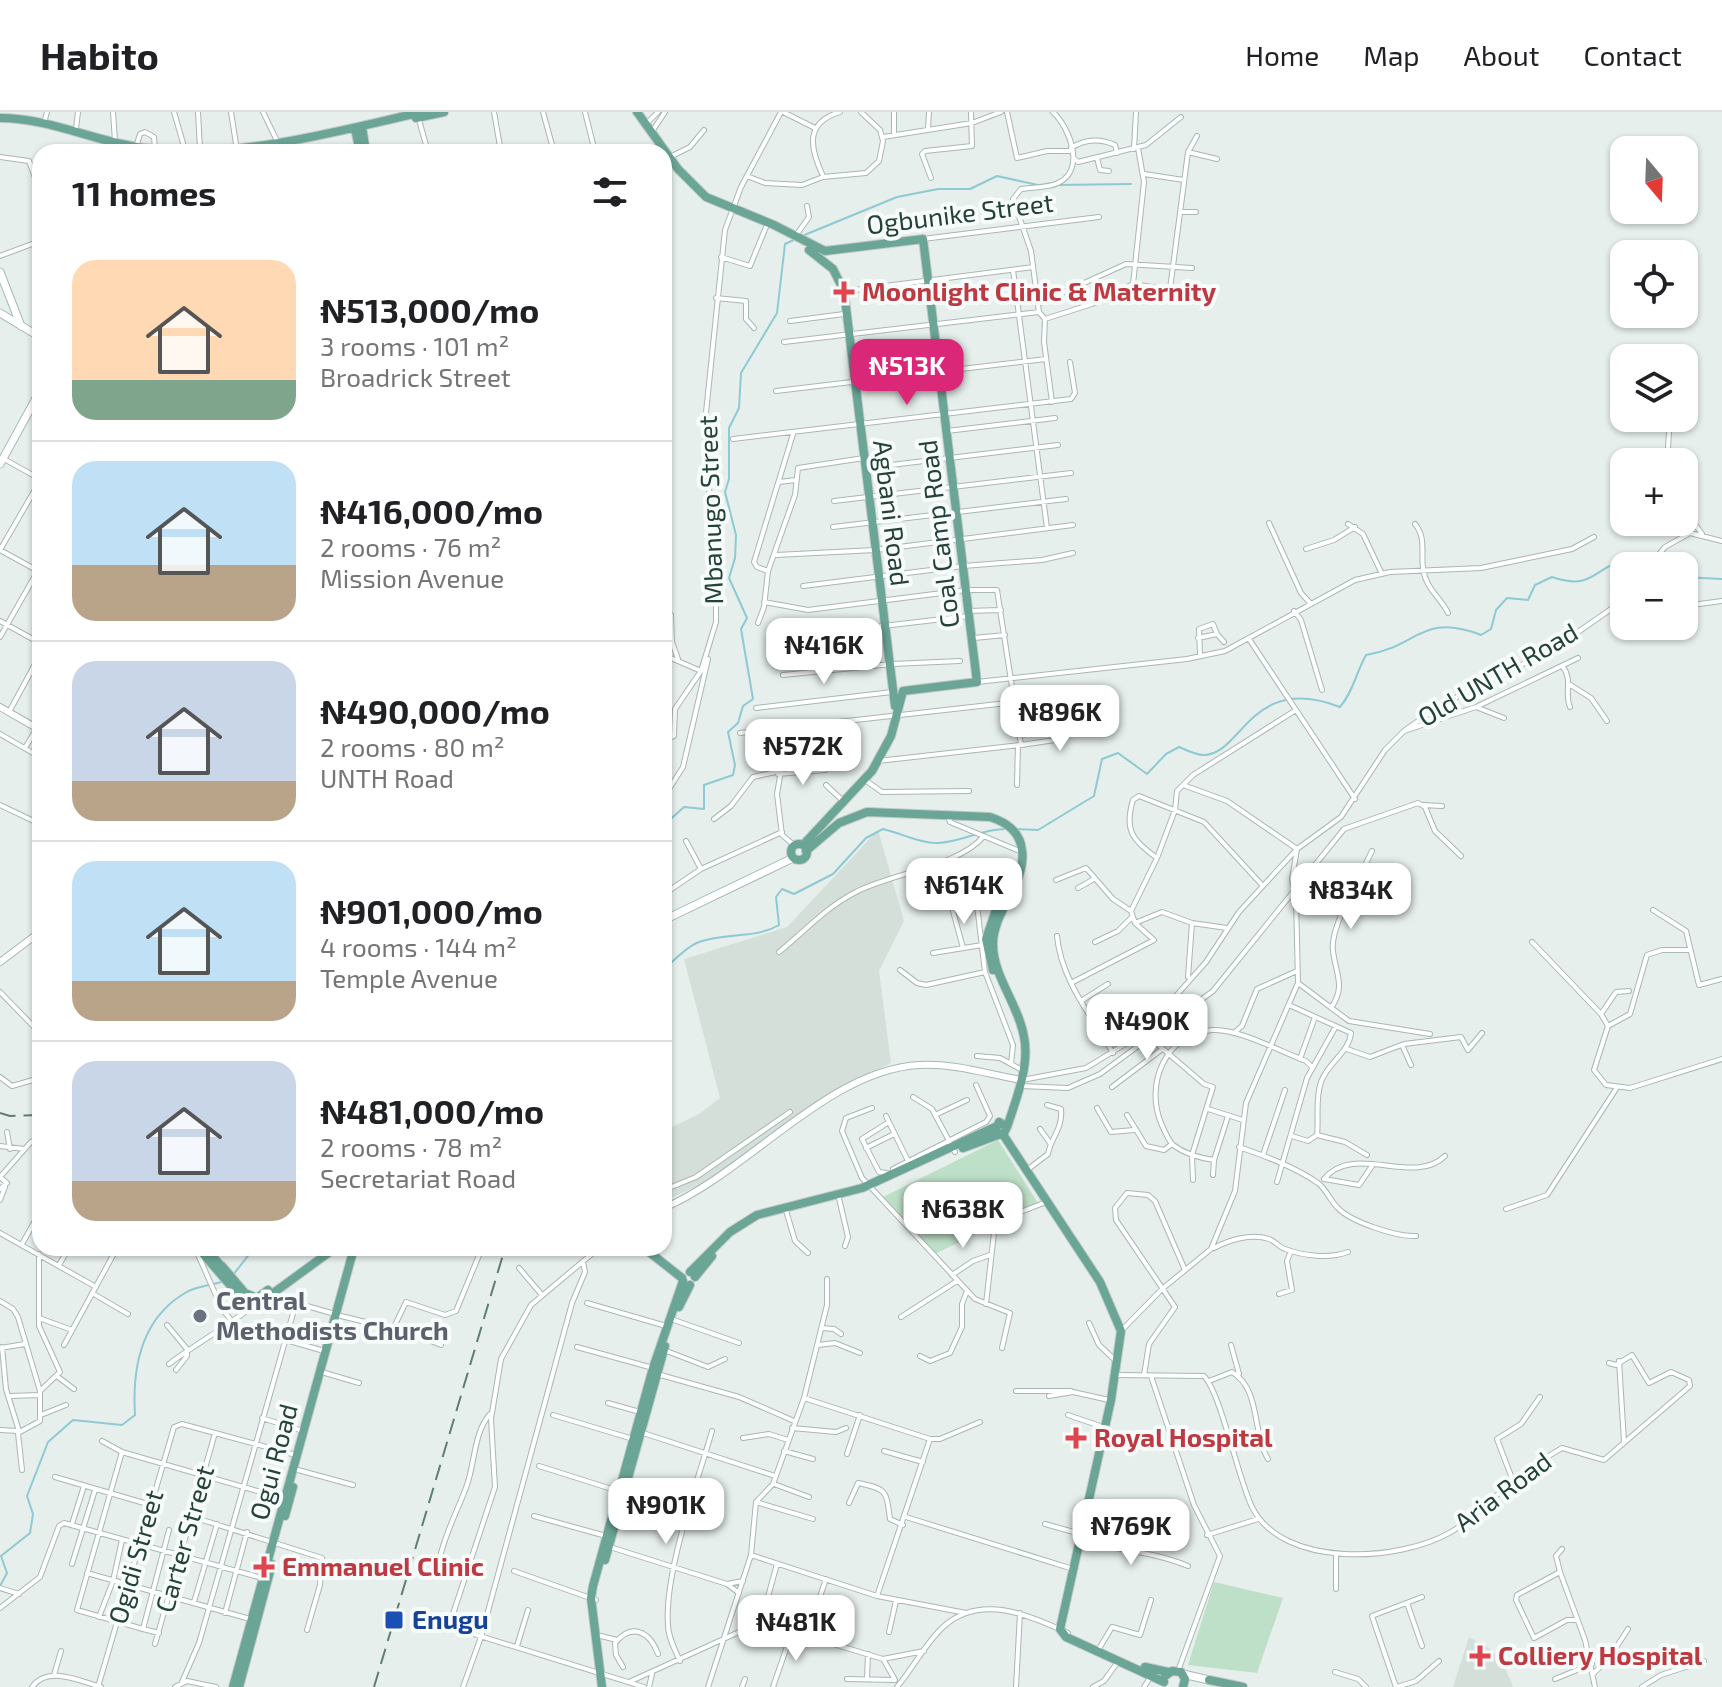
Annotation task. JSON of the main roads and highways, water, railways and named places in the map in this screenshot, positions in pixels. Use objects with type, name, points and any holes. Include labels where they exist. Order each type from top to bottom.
[{"type":"main road","points":[[299,144],[444,112]]},
{"type":"main road","name":"Agbani Road","points":[[634,112],[650,126],[659,144]]},
{"type":"main road","name":"Agbani Road","points":[[634,112],[657,144]]},
{"type":"main road","points":[[0,120],[44,123],[118,144]]},
{"type":"main road","points":[[0,120],[111,144]]},
{"type":"main road","points":[[359,130],[362,144]]},
{"type":"main road","name":"Agbani Road","points":[[672,164],[697,194],[730,212],[796,238]]},
{"type":"main road","name":"Agbani Road","points":[[730,212],[796,238],[823,254],[844,291],[885,626],[899,692],[896,715],[878,761],[865,780],[843,800]]},
{"type":"main road","name":"Ogbunike Street","points":[[823,254],[923,239]]},
{"type":"main road","name":"Coal Camp Road","points":[[899,692],[977,682],[923,239]]},
{"type":"main road","points":[[0,272],[21,326]]},
{"type":"main road","points":[[0,296],[5,286]]},
{"type":"main road","points":[[0,313],[32,332]]},
{"type":"main road","points":[[1,460],[32,406]]},
{"type":"main road","name":"Agbani Road","points":[[802,848],[871,765],[896,715]]},
{"type":"main road","points":[[672,916],[793,858],[799,860],[802,848],[869,817],[990,817],[1009,830],[1022,847],[1022,863],[986,945]]},
{"type":"main road","points":[[1009,830],[1017,850],[1015,869],[989,927],[986,945],[1020,1035],[1018,1081],[1002,1129],[1025,1171],[1100,1282],[1121,1331],[1106,1428],[1064,1614],[1064,1631],[1066,1637],[1165,1685],[1180,1677]]},
{"type":"main road","points":[[870,1187],[910,1164],[1002,1129]]},
{"type":"main road","points":[[616,1511],[618,1491],[655,1371],[688,1278],[730,1232],[784,1207],[870,1187],[952,1147]]},
{"type":"main road","points":[[207,1256],[220,1267]]},
{"type":"main road","points":[[212,1256],[235,1286],[257,1301]]},
{"type":"main road","points":[[257,1301],[317,1256]]},
{"type":"main road","points":[[257,1301],[323,1256]]},
{"type":"main road","name":"Ogui Road","points":[[287,1500],[325,1373],[352,1256]]},
{"type":"main road","name":"Ogui Road","points":[[233,1687],[276,1541],[303,1431],[358,1256]]},
{"type":"main road","points":[[656,1256],[688,1278]]},
{"type":"main road","points":[[661,1256],[688,1278]]},
{"type":"main road","points":[[604,1674],[593,1599],[640,1412],[655,1371]]},
{"type":"main road","name":"Ogui Road","points":[[239,1687],[263,1578],[276,1541]]},
{"type":"main road","points":[[593,1599],[601,1636],[604,1687]]},
{"type":"main road","points":[[1049,1624],[1064,1614]]},
{"type":"main road","points":[[1064,1631],[1149,1669],[1243,1687]]},
{"type":"waterway","points":[[802,236],[897,197],[938,189],[970,189],[997,176],[1038,185]]},
{"type":"waterway","points":[[1057,185],[1131,184]]},
{"type":"waterway","points":[[672,818],[684,807],[704,809],[704,785],[733,775],[735,765],[728,732],[738,723],[743,706],[753,699],[741,629],[747,618],[729,578],[735,558],[736,535],[725,492],[729,479],[729,428],[739,408],[741,373],[777,313],[785,244],[796,239]]},
{"type":"waterway","points":[[1016,829],[1038,830],[1094,796],[1102,759],[1118,753],[1147,774],[1166,754],[1179,747],[1200,755],[1216,752],[1252,718],[1267,707],[1286,700],[1310,699],[1340,707],[1366,655],[1383,651],[1432,629],[1445,627],[1481,635],[1491,629],[1496,610],[1507,598],[1528,600],[1535,585],[1552,577],[1566,581],[1585,580],[1610,566]]},
{"type":"waterway","points":[[1698,578],[1722,579]]},
{"type":"waterway","points":[[672,962],[699,942],[761,932],[779,925],[776,897],[782,889],[794,894],[833,874],[866,838],[883,829],[932,843],[1005,829]]},
{"type":"waterway","points":[[233,1275],[248,1256]]},
{"type":"waterway","points":[[0,1586],[7,1573],[1,1556],[30,1533],[33,1514],[27,1496],[48,1442],[73,1420],[122,1425],[135,1415],[138,1362],[142,1346],[158,1316],[185,1293],[221,1282]]},
{"type":"railway","points":[[0,1113],[32,1115]]},
{"type":"railway","points":[[374,1687],[503,1256]]},
{"type":"place","name":"Moonlight Clinic & Maternity","points":[[844,292]]},
{"type":"place","name":"Central Methodists Church","points":[[200,1316]]},
{"type":"place","name":"Royal Hospital","points":[[1076,1438]]},
{"type":"place","name":"Emmanuel Clinic","points":[[264,1567]]},
{"type":"place","name":"Enugu","points":[[394,1620]]},
{"type":"place","name":"Colliery Hospital","points":[[1480,1656]]}]
